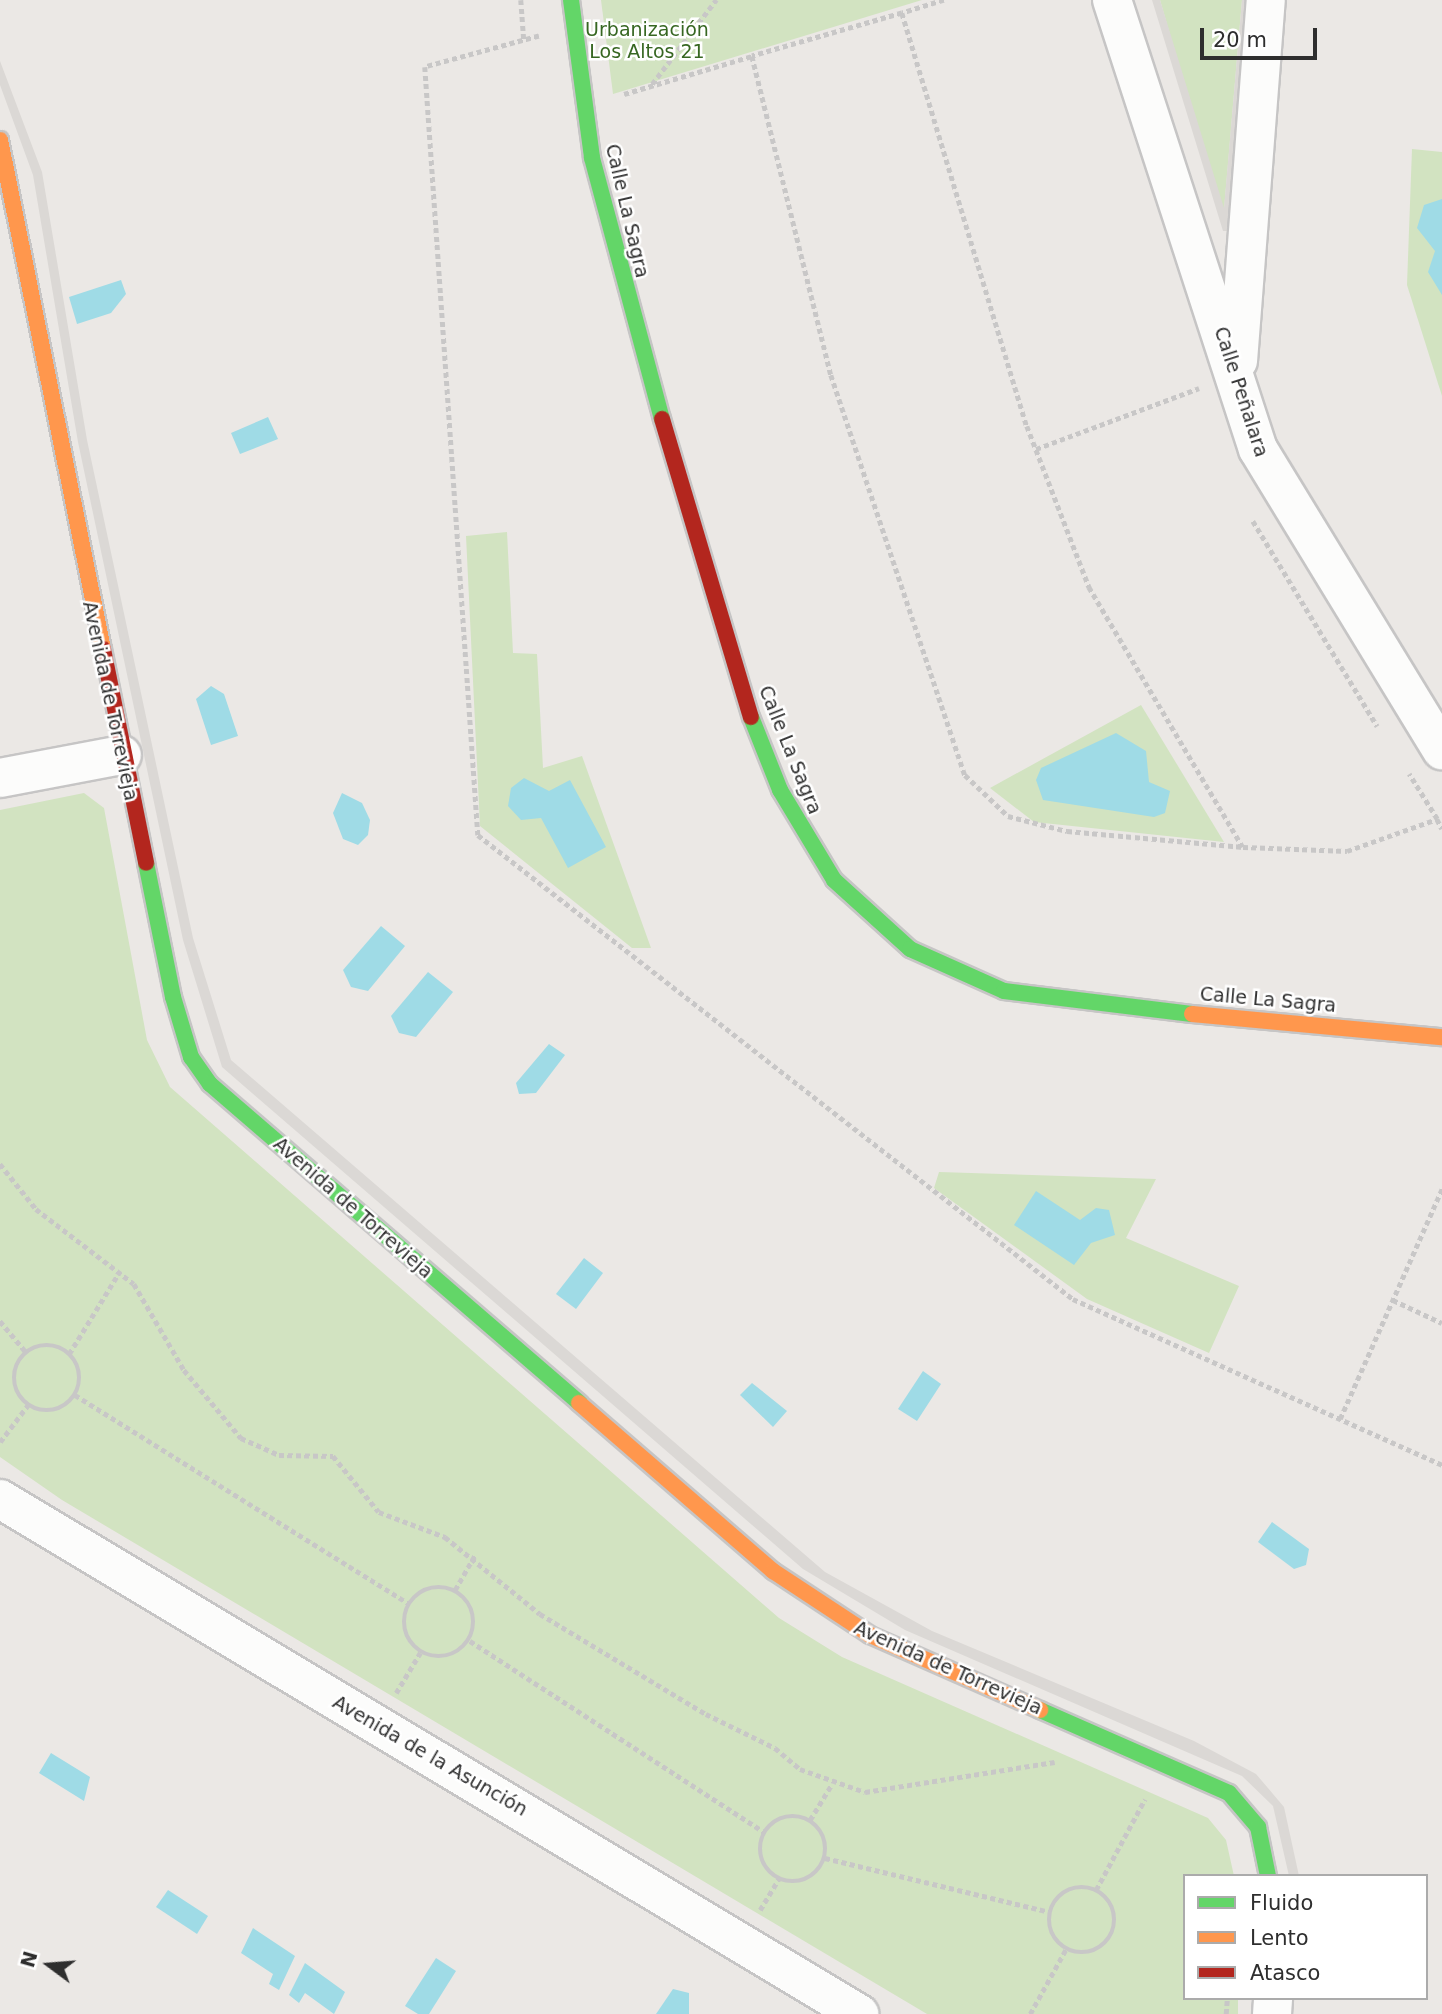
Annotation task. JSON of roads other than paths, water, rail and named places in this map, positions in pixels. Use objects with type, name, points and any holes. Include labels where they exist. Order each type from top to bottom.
[{"type":"street","name":"Calle La Sagra","points":[[571,0],[592,158],[661,415],[755,726],[805,840],[834,880],[911,949],[1004,991],[1053,1001],[1442,1037]]},
{"type":"street","name":"Calle Peñalara","points":[[1112,0],[1275,485],[1442,750]]},
{"type":"street","points":[[1237,377],[1266,0]]},
{"type":"street","name":"Avenida de Torrevieja","points":[[0,141],[20,216],[67,493],[182,1035],[210,1084],[772,1571],[870,1635],[1229,1793],[1258,1827],[1268,1874]]},
{"type":"street","points":[[10,767],[122,755]]},
{"type":"street","name":"Avenida de la Asunción","points":[[0,1499],[859,2014]]},
{"type":"water","points":[[1442,199],[1442,295],[1428,272],[1435,251],[1417,228],[1424,205]]},
{"type":"water","points":[[121,280],[126,294],[111,313],[77,324],[69,297]]},
{"type":"water","points":[[268,417],[278,439],[240,454],[231,433]]},
{"type":"water","points":[[211,686],[224,694],[238,736],[211,745],[196,699]]},
{"type":"water","points":[[1116,733],[1146,751],[1149,782],[1170,791],[1165,813],[1154,817],[1043,800],[1036,780],[1041,768]]},
{"type":"water","points":[[524,778],[549,791],[570,780],[606,847],[568,868],[541,818],[521,820],[508,806],[511,788]]},
{"type":"water","points":[[342,793],[362,803],[370,820],[368,835],[358,845],[343,839],[333,813]]},
{"type":"water","points":[[381,926],[405,946],[368,991],[351,987],[343,970]]},
{"type":"water","points":[[428,972],[453,992],[416,1037],[399,1033],[391,1016]]},
{"type":"water","points":[[549,1044],[565,1055],[536,1093],[519,1094],[516,1083]]},
{"type":"water","points":[[1036,1191],[1080,1220],[1096,1208],[1109,1210],[1115,1235],[1091,1243],[1074,1265],[1014,1225]]},
{"type":"water","points":[[584,1258],[603,1273],[576,1309],[556,1294]]},
{"type":"water","points":[[923,1371],[941,1384],[917,1421],[898,1409]]},
{"type":"water","points":[[752,1383],[787,1411],[773,1427],[740,1395]]},
{"type":"water","points":[[1272,1522],[1309,1549],[1306,1565],[1294,1569],[1258,1542]]},
{"type":"water","points":[[51,1753],[90,1777],[84,1801],[39,1773]]},
{"type":"water","points":[[168,1890],[208,1916],[197,1934],[156,1907]]},
{"type":"water","points":[[253,1928],[295,1956],[279,1990],[269,1984],[273,1974],[241,1953]]},
{"type":"water","points":[[436,1958],[456,1971],[429,2014],[418,2014],[405,2006]]},
{"type":"water","points":[[305,1963],[345,1992],[334,2014],[305,1993],[299,2003],[289,1995]]},
{"type":"water","points":[[673,1989],[689,1993],[689,2014],[656,2014]]},
{"type":"park label","name":"Urbanización Los Altos 21","points":[[647,41]]}]
